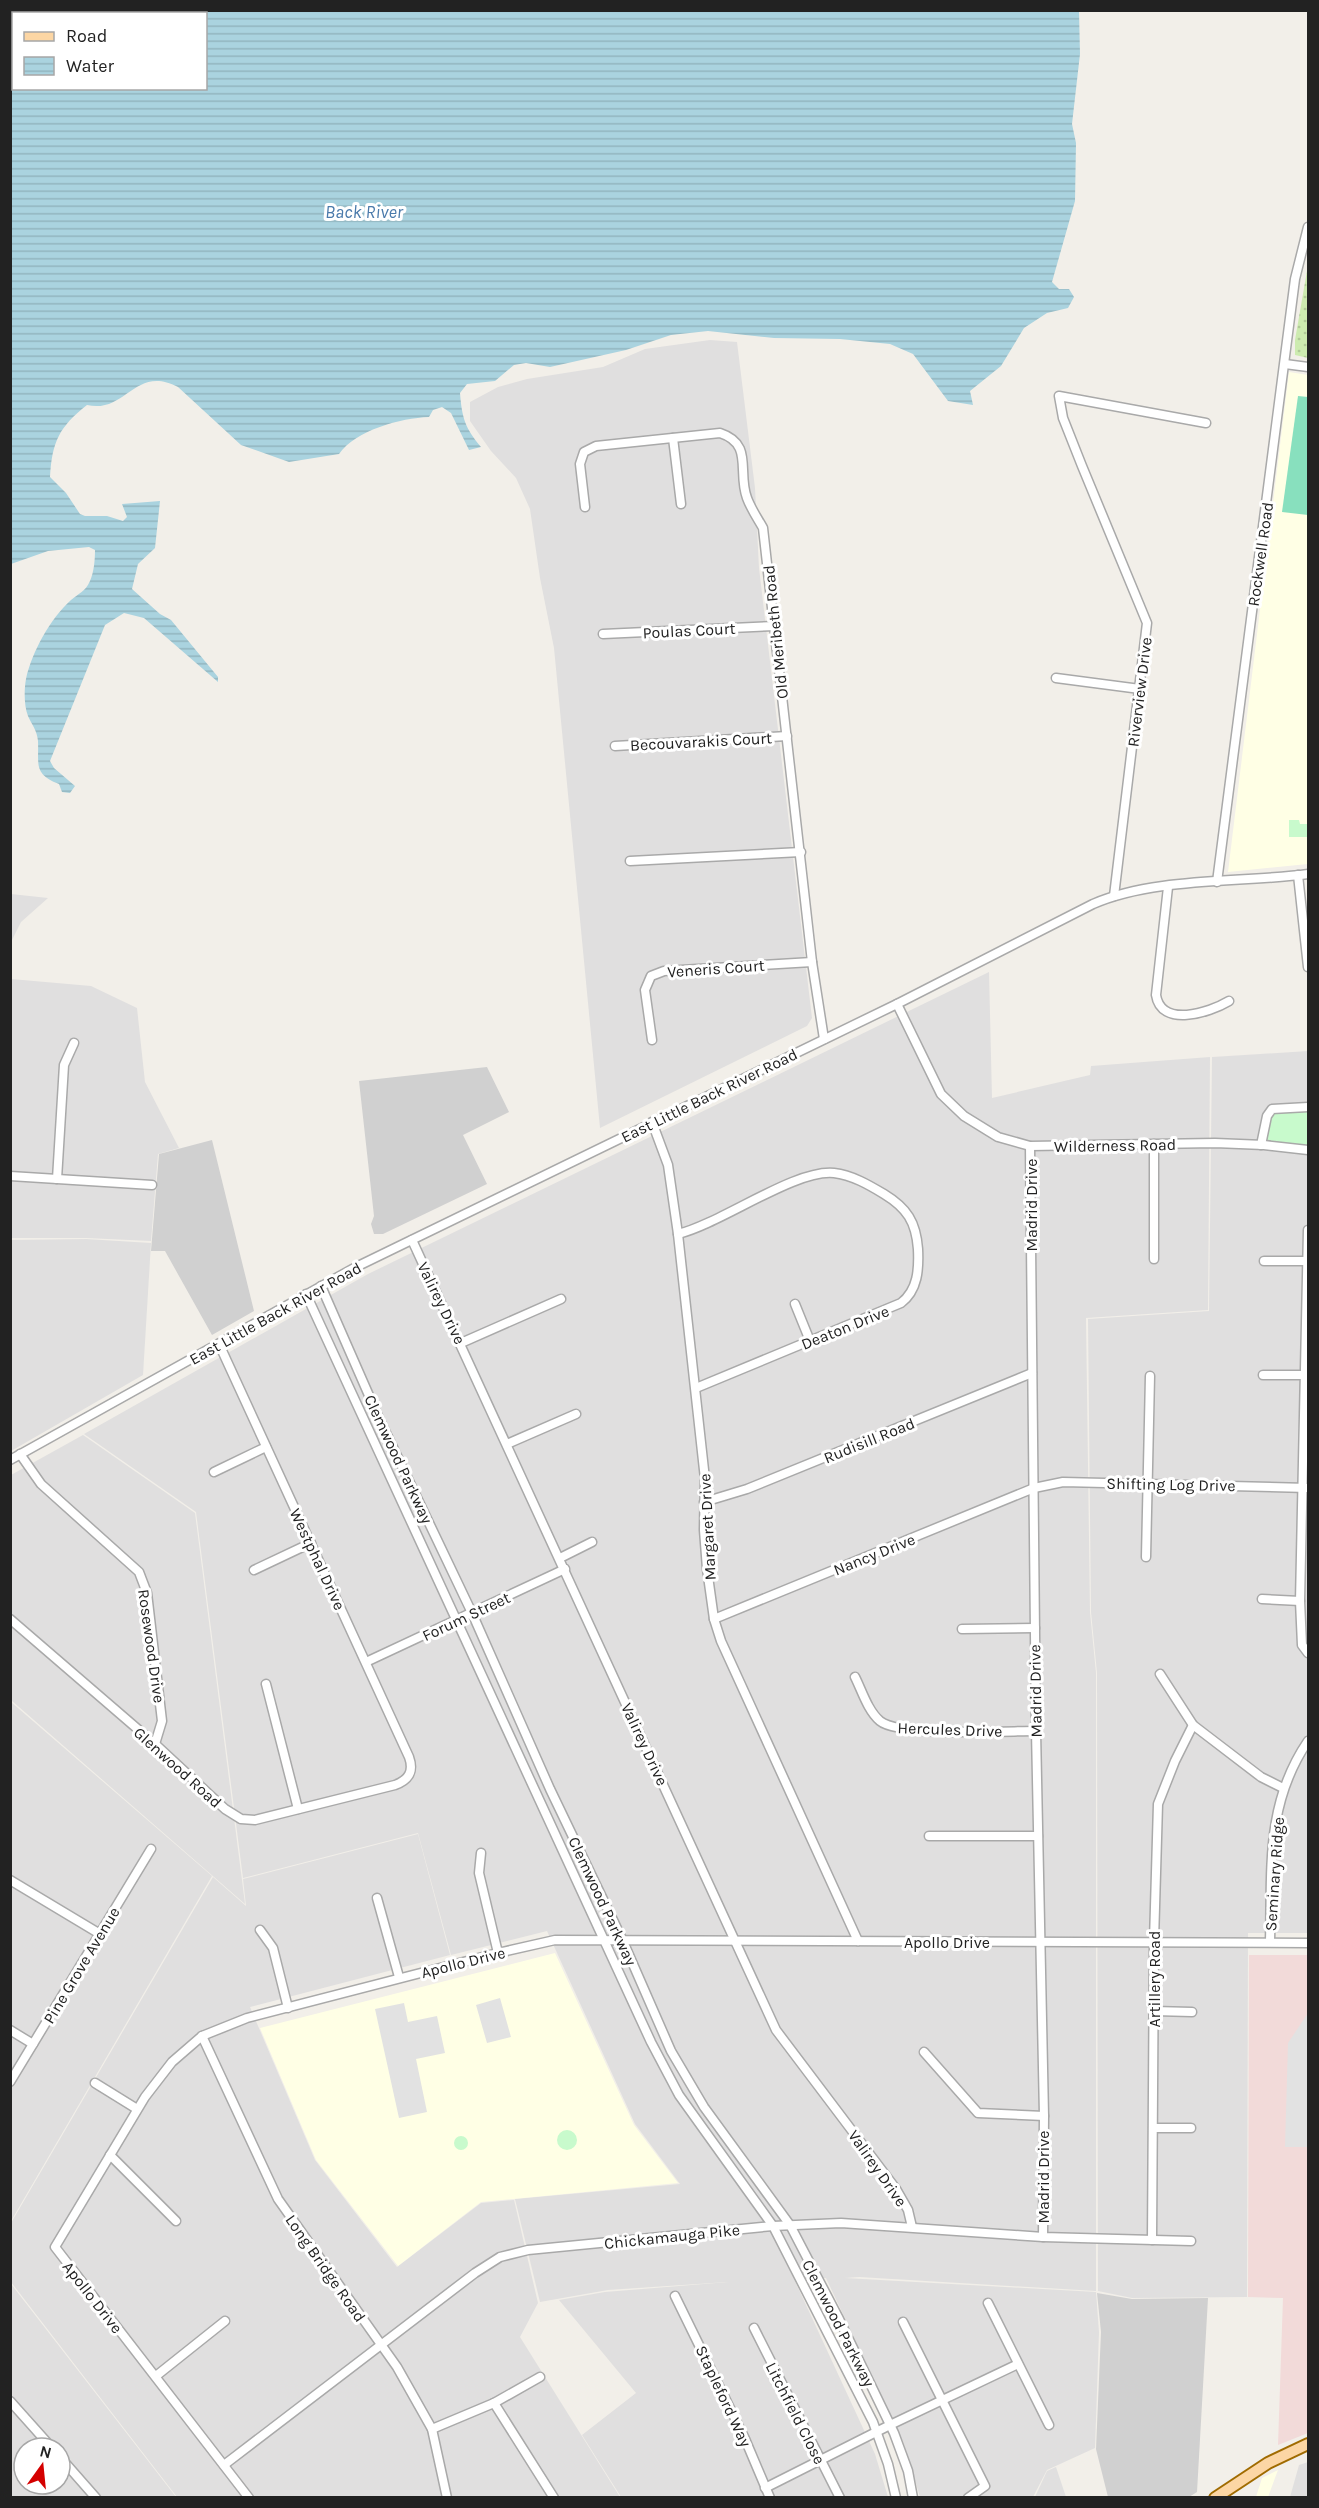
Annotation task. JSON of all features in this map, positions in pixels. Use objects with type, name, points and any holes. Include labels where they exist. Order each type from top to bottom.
[{"type":"main road","points":[[1215,2498],[1268,2463],[1308,2444]]},
{"type":"street","name":"Rockwell Road","points":[[1217,882],[1295,279],[1308,227]]},
{"type":"street","points":[[1285,364],[1308,367]]},
{"type":"street","name":"Riverview Drive","points":[[1114,896],[1147,623],[1063,418],[1059,396],[1206,423]]},
{"type":"street","name":"Old Meribeth Road","points":[[585,507],[580,464],[584,452],[596,446],[720,433],[733,437],[740,445],[746,498],[763,528],[812,962],[824,1039]]},
{"type":"street","points":[[673,438],[681,504]]},
{"type":"street","name":"Poulas Court","points":[[603,634],[775,626]]},
{"type":"street","points":[[1056,678],[1140,689]]},
{"type":"street","name":"Becouvarakis Court","points":[[615,746],[787,736]]},
{"type":"street","points":[[630,861],[801,852]]},
{"type":"street","name":"East Little Back River Road","points":[[20,1454],[321,1286],[1114,896],[1168,887],[1308,874]]},
{"type":"street","points":[[1298,875],[1308,967]]},
{"type":"street","points":[[1168,887],[1156,995],[1159,1007],[1163,1011],[1174,1014],[1208,1012],[1229,1001]]},
{"type":"street","name":"Veneris Court","points":[[652,1040],[645,990],[651,976],[664,970],[812,962]]},
{"type":"street","name":"Wilderness Road","points":[[897,1004],[940,1094],[964,1116],[998,1137],[1030,1146],[1262,1144],[1308,1150]]},
{"type":"street","points":[[57,1179],[64,1065],[74,1043]]},
{"type":"street","points":[[1262,1144],[1267,1116],[1272,1109],[1308,1107]]},
{"type":"street","name":"Margaret Drive","points":[[652,1122],[668,1165],[678,1234],[705,1479],[704,1547],[714,1619],[721,1641],[858,1941]]},
{"type":"street","points":[[1154,1144],[1154,1259]]},
{"type":"street","name":"Madrid Drive","points":[[1030,1146],[1036,1731],[1044,2116],[1043,2236]]},
{"type":"street","name":"Deaton Drive","points":[[678,1234],[701,1227],[804,1176],[832,1173],[859,1180],[904,1207],[915,1225],[918,1246],[917,1279],[910,1294],[893,1307],[696,1388]]},
{"type":"street","points":[[10,1176],[152,1185]]},
{"type":"street","points":[[1308,1230],[1305,1488],[1299,1601],[1302,1645],[1308,1653]]},
{"type":"street","name":"Valirey Drive","points":[[412,1240],[776,2030],[896,2189],[908,2210],[912,2227]]},
{"type":"street","points":[[1264,1261],[1308,1262]]},
{"type":"street","name":"Clemwood Parkway","points":[[321,1286],[378,1416],[472,1613],[550,1789],[682,2071],[704,2107],[790,2225],[890,2425],[908,2471],[913,2498]]},
{"type":"street","name":"Clemwood Parkway","points":[[306,1294],[651,2042],[679,2095],[773,2226],[820,2314],[876,2431],[888,2464],[896,2498]]},
{"type":"street","points":[[461,1343],[561,1299]]},
{"type":"street","points":[[795,1304],[810,1341]]},
{"type":"street","name":"Westphal Drive","points":[[219,1344],[409,1757],[412,1766],[410,1774]]},
{"type":"street","name":"Rudisill Road","points":[[704,1502],[747,1490],[1032,1373]]},
{"type":"street","points":[[1263,1375],[1306,1375]]},
{"type":"street","points":[[1146,1557],[1150,1376]]},
{"type":"street","points":[[507,1444],[576,1414]]},
{"type":"street","points":[[214,1472],[266,1447]]},
{"type":"street","points":[[10,1460],[20,1454]]},
{"type":"street","name":"Rosewood Drive","points":[[20,1454],[42,1484],[139,1572],[147,1593],[162,1721],[155,1744]]},
{"type":"street","name":"Shifting Log Drive","points":[[1034,1488],[1063,1482],[1305,1488]]},
{"type":"street","name":"Nancy Drive","points":[[714,1619],[1034,1488]]},
{"type":"street","points":[[560,1558],[592,1542]]},
{"type":"street","points":[[254,1570],[310,1543]]},
{"type":"street","name":"Forum Street","points":[[366,1662],[565,1569]]},
{"type":"street","points":[[1262,1599],[1299,1601]]},
{"type":"street","name":"Glenwood Road","points":[[10,1619],[155,1744],[233,1815],[241,1819],[255,1820],[395,1785],[403,1782],[410,1774]]},
{"type":"street","points":[[962,1629],[1035,1628]]},
{"type":"street","points":[[1160,1674],[1193,1725],[1261,1777],[1283,1788]]},
{"type":"street","name":"Hercules Drive","points":[[855,1677],[872,1712],[888,1726],[916,1730],[1036,1731]]},
{"type":"street","points":[[266,1684],[298,1809]]},
{"type":"street","name":"Artillery Road","points":[[1152,2240],[1154,1941],[1158,1804],[1175,1761],[1193,1725]]},
{"type":"street","name":"Seminary Ridge","points":[[1270,1941],[1274,1826],[1283,1788],[1308,1741]]},
{"type":"street","points":[[929,1836],[1038,1836]]},
{"type":"street","name":"Pine Grove Avenue","points":[[10,2082],[151,1849]]},
{"type":"street","points":[[482,1853],[479,1873],[498,1953]]},
{"type":"street","points":[[10,1880],[99,1934]]},
{"type":"street","points":[[377,1898],[399,1977]]},
{"type":"street","points":[[260,1930],[273,1948],[288,2008]]},
{"type":"street","name":"Apollo Drive","points":[[249,2498],[55,2247],[138,2109],[172,2062],[202,2036],[239,2020],[399,1977],[555,1940],[1270,1941],[1308,1943]]},
{"type":"street","points":[[1154,2011],[1192,2012]]},
{"type":"street","points":[[10,2030],[33,2044]]},
{"type":"street","name":"Long Bridge Road","points":[[202,2036],[278,2199],[397,2367],[432,2429],[447,2498]]},
{"type":"street","points":[[924,2052],[978,2113],[1044,2116]]},
{"type":"street","points":[[94,2083],[138,2109]]},
{"type":"street","points":[[1154,2128],[1191,2128]]},
{"type":"street","points":[[110,2155],[176,2221]]},
{"type":"street","name":"Chickamauga Pike","points":[[224,2465],[476,2273],[500,2257],[528,2250],[773,2226],[841,2223],[1043,2236],[1191,2241]]},
{"type":"street","name":"Stapleford Way","points":[[675,2296],[746,2439],[770,2498]]},
{"type":"street","points":[[988,2303],[1049,2425]]},
{"type":"street","points":[[156,2376],[225,2321]]},
{"type":"street","points":[[903,2322],[985,2486],[968,2498]]},
{"type":"street","name":"Litchfield Close","points":[[754,2328],[840,2498]]},
{"type":"street","points":[[765,2488],[876,2431],[1018,2364]]},
{"type":"street","points":[[432,2429],[494,2403],[540,2377]]},
{"type":"street","points":[[10,2401],[41,2436]]},
{"type":"street","points":[[494,2403],[554,2498]]},
{"type":"street","points":[[72,2471],[96,2498]]},
{"type":"shaded area","points":[[710,340],[737,342],[755,488],[759,568],[812,1018],[807,1026],[600,1128],[554,648],[540,578],[530,509],[516,478],[491,451],[470,421],[470,402],[498,387],[527,379],[603,367],[645,349]]},
{"type":"shaded area","points":[[1289,372],[1308,375],[1308,864],[1228,872]]},
{"type":"shaded area","points":[[11,894],[48,898],[21,922],[11,942]]},
{"type":"shaded area","points":[[989,972],[992,1098],[1090,1075],[1091,1066],[1210,1057],[1208,1310],[1086,1318],[1090,1612],[1096,1673],[1096,2291],[845,2278],[1096,2292],[1099,2332],[1095,2448],[1047,2470],[1033,2497],[920,2497],[904,2444],[826,2278],[794,2279],[875,2454],[888,2497],[621,2497],[582,2435],[636,2393],[559,2300],[605,2292],[728,2282],[608,2290],[540,2302],[515,2199],[680,2184],[635,2124],[547,1931],[451,1955],[418,1833],[243,1878],[196,1512],[84,1434],[368,1274]]},
{"type":"shaded area","points":[[11,979],[91,986],[137,1008],[145,1082],[179,1148],[158,1154],[151,1241],[11,1238]]},
{"type":"shaded area","points":[[1308,1051],[1308,1933],[1248,1933],[1247,2297],[1132,2298],[1098,2291],[1097,1673],[1091,1612],[1088,1319],[1209,1311],[1212,1057]]},
{"type":"shaded area","points":[[487,1067],[509,1112],[463,1135],[487,1184],[383,1234],[374,1234],[371,1224],[374,1216],[359,1081]]},
{"type":"shaded area","points":[[212,1140],[254,1311],[212,1335],[165,1251],[151,1251],[159,1154]]},
{"type":"shaded area","points":[[86,1239],[151,1243],[143,1375],[11,1451],[11,1240]]},
{"type":"shaded area","points":[[83,1435],[195,1513],[245,1904],[11,1700],[11,1475]]},
{"type":"shaded area","points":[[11,1702],[212,1876],[11,2221]]},
{"type":"shaded area","points":[[418,1834],[450,1955],[250,2007],[315,2160],[397,2267],[481,2203],[514,2200],[538,2303],[520,2337],[620,2497],[177,2497],[11,2282],[11,2223],[213,1877],[246,1906],[243,1879]]},
{"type":"shaded area","points":[[555,1953],[634,2125],[678,2183],[481,2202],[398,2266],[316,2160],[260,2028]]},
{"type":"shaded area","points":[[1249,1955],[1308,1955],[1308,2433],[1278,2445],[1283,2298],[1248,2297]]},
{"type":"shaded area","points":[[500,1998],[511,2037],[487,2043],[476,2005]]},
{"type":"shaded area","points":[[404,2003],[408,2022],[437,2016],[445,2053],[416,2059],[427,2112],[399,2118],[375,2009]]},
{"type":"shaded area","points":[[1308,2013],[1308,2147],[1285,2147],[1288,2043]]},
{"type":"shaded area","points":[[11,2284],[176,2497],[11,2497]]},
{"type":"shaded area","points":[[1097,2293],[1132,2299],[1208,2298],[1197,2492],[1189,2497],[1108,2497],[1096,2449],[1101,2332]]},
{"type":"shaded area","points":[[1308,2462],[1308,2497],[1290,2497],[1299,2465]]},
{"type":"shaded area","points":[[1056,2467],[1066,2497],[1035,2497],[1047,2471]]},
{"type":"shaded area","points":[[1278,2470],[1268,2497],[1256,2497],[1262,2478]]},
{"type":"green space","points":[[1308,265],[1308,358],[1295,355],[1295,340]]},
{"type":"green space","points":[[1298,396],[1308,397],[1308,515],[1282,512]]},
{"type":"green space","points":[[1289,820],[1299,820],[1300,824],[1308,824],[1308,837],[1289,837]]},
{"type":"green space","points":[[1308,1108],[1308,1150],[1261,1145],[1272,1109]]},
{"type":"green space","points":[[567,2130],[574,2133],[577,2140],[574,2147],[567,2150],[560,2147],[557,2140],[560,2133]]},
{"type":"green space","points":[[458,2136],[464,2136],[468,2143],[464,2150],[458,2150],[454,2146],[454,2140]]},
{"type":"water","name":"Back River","points":[[11,10],[1079,11],[1080,54],[1072,124],[1076,143],[1075,201],[1052,282],[1059,289],[1069,289],[1074,297],[1068,308],[1047,313],[1024,328],[1001,366],[970,391],[973,405],[948,401],[913,354],[890,344],[840,339],[774,338],[708,331],[671,335],[626,350],[550,367],[526,363],[514,365],[495,381],[467,384],[460,393],[463,416],[471,434],[481,447],[469,450],[451,413],[442,407],[433,410],[429,417],[393,423],[368,432],[356,438],[339,454],[289,462],[241,445],[178,387],[163,382],[151,381],[141,385],[112,403],[100,406],[87,405],[77,413],[59,436],[53,454],[50,477],[66,493],[80,514],[85,516],[107,516],[123,521],[127,517],[122,504],[160,501],[155,548],[138,564],[132,589],[160,614],[171,620],[218,677],[218,682],[144,618],[124,613],[105,625],[50,761],[54,768],[75,786],[70,793],[62,792],[59,784],[41,772],[38,762],[37,737],[26,708],[25,683],[33,658],[49,626],[63,608],[88,585],[93,570],[95,550],[89,547],[48,551],[11,564]]}]
